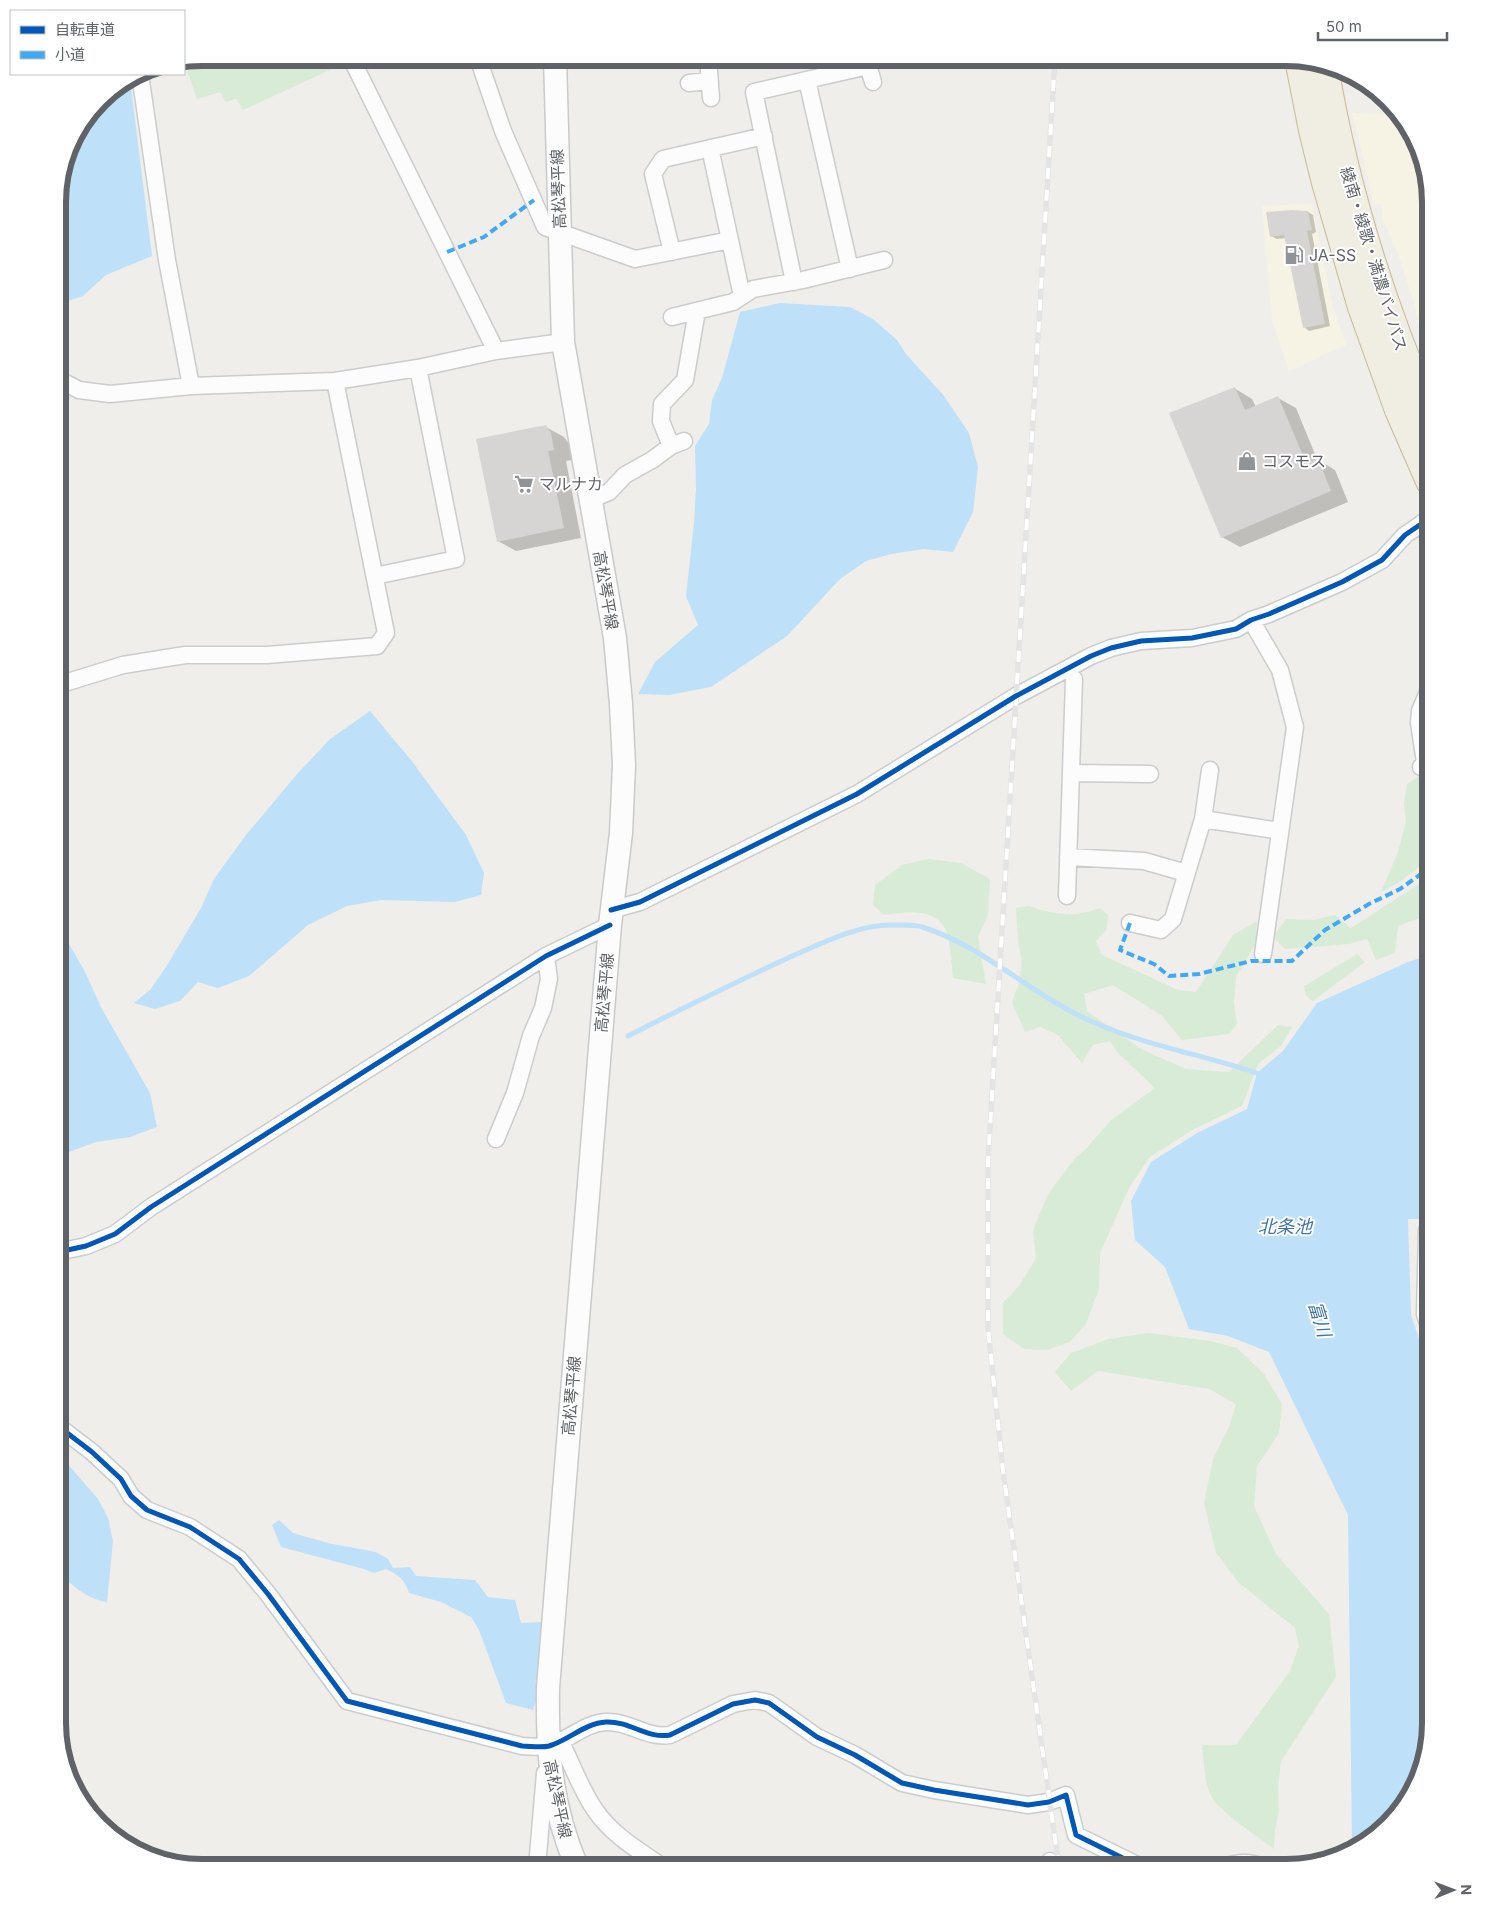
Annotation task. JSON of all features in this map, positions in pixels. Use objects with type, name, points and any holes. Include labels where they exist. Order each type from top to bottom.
[{"type":"highway","name":"綾南・綾歌・満濃バイパス","points":[[1301,68],[1325,179],[1362,307],[1399,410],[1422,463]]},
{"type":"highway","name":"綾南・綾歌・満濃バイパス","points":[[1325,72],[1339,142],[1364,238],[1403,351],[1422,398]]},
{"type":"main road","name":"高松琴平線","points":[[555,67],[563,342],[615,638],[624,765],[620,833],[610,918],[548,1678],[554,1743],[552,1782],[558,1816],[574,1859]]},
{"type":"street","points":[[354,67],[496,351]]},
{"type":"street","points":[[481,67],[503,131],[545,227],[635,259],[730,240]]},
{"type":"street","points":[[709,67],[711,98]]},
{"type":"street","points":[[794,282],[754,92],[807,80],[850,67]]},
{"type":"street","points":[[868,67],[873,82]]},
{"type":"street","points":[[807,80],[850,269]]},
{"type":"street","points":[[141,81],[167,260],[191,386]]},
{"type":"street","points":[[689,83],[710,81]]},
{"type":"street","points":[[672,252],[653,174],[663,159],[764,136]]},
{"type":"street","points":[[710,148],[742,296]]},
{"type":"street","points":[[672,317],[733,302],[753,289],[794,282],[884,260]]},
{"type":"street","points":[[590,500],[609,492],[625,475],[677,443],[661,421],[662,404],[685,380],[697,311]]},
{"type":"street","points":[[67,384],[79,390],[110,394],[191,386],[335,381],[418,368],[496,351],[563,342]]},
{"type":"street","points":[[375,576],[456,559],[418,368]]},
{"type":"street","points":[[67,682],[123,665],[185,655],[267,655],[377,646],[386,634],[335,381]]},
{"type":"street","points":[[66,1250],[86,1246],[115,1234],[151,1207],[546,956],[610,918],[857,794],[1016,696],[1091,656],[1112,648],[1141,641],[1192,638],[1236,629],[1251,620],[1342,582],[1382,560],[1405,535],[1422,523]]},
{"type":"street","points":[[1251,620],[1280,670],[1295,727],[1263,954]]},
{"type":"street","points":[[1067,896],[1074,679]]},
{"type":"street","points":[[1422,706],[1419,723],[1422,740]]},
{"type":"street","points":[[1130,923],[1161,930],[1173,919],[1204,820],[1210,770]]},
{"type":"street","points":[[1071,773],[1150,774]]},
{"type":"street","points":[[1204,820],[1280,831]]},
{"type":"street","points":[[1068,857],[1144,861],[1186,873]]},
{"type":"street","points":[[496,1138],[515,1093],[531,1036],[543,1008],[549,979],[546,956]]},
{"type":"street","points":[[66,1432],[92,1452],[113,1472],[120,1479],[130,1496],[147,1510],[190,1527],[239,1559],[268,1594],[347,1701],[522,1746],[554,1743],[591,1725],[606,1722],[622,1724],[659,1737],[670,1735],[733,1704],[754,1700],[769,1703],[817,1737],[855,1755],[902,1783],[934,1790],[1028,1804],[1049,1802],[1066,1795],[1076,1835],[1123,1859]]},
{"type":"street","points":[[538,1859],[554,1743]]},
{"type":"street","points":[[554,1743],[594,1809],[625,1842],[650,1859]]},
{"type":"shaded area","points":[[1352,113],[1390,115],[1408,142],[1417,167],[1421,184],[1422,202],[1422,341],[1415,307],[1401,262],[1383,219],[1381,204],[1374,204]]},
{"type":"shaded area","name":"JA-SS","points":[[1312,204],[1332,304],[1346,345],[1289,371],[1272,320],[1262,206]]},
{"type":"green space","points":[[202,67],[336,67],[243,110],[236,99],[226,102],[220,92],[197,99],[187,71]]},
{"type":"green space","points":[[1422,774],[1422,864],[1400,882],[1381,892],[1398,852],[1406,822],[1404,804],[1407,784]]},
{"type":"green space","points":[[928,859],[961,863],[990,879],[988,914],[978,937],[986,984],[953,978],[947,932],[940,921],[918,912],[884,915],[873,905],[875,885],[902,865]]},
{"type":"green space","points":[[1422,882],[1422,918],[1398,926],[1395,953],[1376,960],[1367,939],[1349,944],[1285,949],[1273,937],[1286,919],[1313,920],[1335,915],[1351,928]]},
{"type":"green space","points":[[1029,906],[1047,912],[1064,914],[1082,913],[1100,908],[1108,915],[1107,929],[1096,941],[1102,955],[1178,990],[1196,992],[1233,935],[1257,921],[1256,943],[1236,977],[1234,1003],[1237,1024],[1229,1034],[1182,1040],[1161,1015],[1113,985],[1084,994],[1087,1011],[1141,1049],[1186,1069],[1229,1072],[1278,1025],[1292,1027],[1281,1046],[1258,1064],[1242,1106],[1194,1129],[1150,1157],[1130,1186],[1100,1253],[1099,1289],[1086,1324],[1070,1342],[1047,1350],[1024,1349],[1003,1334],[1003,1303],[1019,1286],[1036,1258],[1033,1230],[1048,1194],[1075,1158],[1086,1149],[1111,1120],[1155,1088],[1119,1054],[1110,1041],[1093,1045],[1082,1063],[1058,1035],[1040,1027],[1025,1032],[1012,1002],[1018,986],[1022,963],[1018,942],[1016,908]]},
{"type":"green space","points":[[1357,954],[1365,962],[1313,1001],[1306,996],[1304,986]]},
{"type":"green space","points":[[1148,1333],[1210,1341],[1237,1348],[1264,1374],[1282,1404],[1279,1433],[1257,1466],[1254,1506],[1276,1554],[1329,1614],[1336,1677],[1281,1761],[1278,1788],[1279,1811],[1274,1849],[1235,1820],[1215,1802],[1207,1782],[1202,1745],[1236,1745],[1290,1671],[1299,1646],[1295,1628],[1238,1582],[1216,1553],[1204,1503],[1213,1459],[1229,1427],[1236,1404],[1209,1389],[1098,1371],[1071,1391],[1055,1372],[1071,1353],[1109,1339]]},
{"type":"water","points":[[131,86],[152,256],[106,275],[83,296],[68,301],[67,184],[71,167],[89,126],[106,106]]},
{"type":"water","points":[[780,303],[850,307],[873,319],[897,340],[906,354],[944,396],[969,433],[978,467],[973,512],[953,552],[924,549],[891,554],[866,561],[840,579],[787,636],[711,687],[669,695],[638,694],[655,662],[698,625],[686,596],[694,523],[696,488],[695,446],[709,424],[712,400],[722,378],[740,312]]},
{"type":"water","points":[[67,395],[70,397],[67,409]]},
{"type":"water","points":[[370,711],[411,760],[466,835],[484,873],[481,895],[455,902],[381,900],[347,906],[308,925],[249,976],[218,988],[198,982],[180,1001],[155,1009],[134,1003],[150,990],[166,967],[201,908],[214,879],[246,835],[298,773],[330,739]]},
{"type":"water","points":[[67,939],[85,972],[102,1009],[150,1093],[157,1127],[130,1137],[96,1142],[66,1153]]},
{"type":"water","name":"北条池","points":[[1422,958],[1422,1219],[1408,1219],[1411,1315],[1422,1347],[1421,1741],[1408,1783],[1399,1799],[1376,1825],[1352,1842],[1348,1515],[1269,1352],[1228,1336],[1189,1329],[1165,1267],[1135,1240],[1131,1201],[1151,1162],[1197,1133],[1247,1109],[1257,1073],[1283,1051],[1317,1003]]},
{"type":"water","points":[[66,1462],[98,1499],[108,1518],[113,1541],[107,1602],[92,1598],[66,1579]]},
{"type":"water","points":[[279,1520],[293,1533],[328,1543],[376,1552],[388,1559],[393,1568],[410,1567],[416,1576],[475,1580],[488,1597],[515,1600],[521,1623],[543,1622],[537,1698],[533,1710],[506,1703],[479,1630],[471,1617],[441,1602],[409,1593],[401,1578],[386,1569],[374,1573],[281,1547],[272,1525]]},
{"type":"building","points":[[1308,211],[1312,230],[1307,231],[1325,324],[1303,328],[1284,235],[1270,237],[1266,212]]},
{"type":"building","name":"コスモス","points":[[1235,387],[1245,410],[1278,396],[1306,463],[1318,458],[1331,491],[1221,538],[1169,413]]},
{"type":"building","points":[[546,425],[551,433],[554,450],[548,451],[564,528],[497,542],[476,439]]},
{"type":"waterway","points":[[628,1036],[825,941],[865,928],[911,925],[946,936],[968,947],[1054,1002],[1100,1025],[1120,1033],[1262,1075]]},
{"type":"railway","points":[[1054,67],[988,1161],[988,1328],[1003,1471],[1058,1859]]},
{"type":"marked path","points":[[447,252],[484,237],[534,200]]},
{"type":"marked path","points":[[1130,923],[1120,950],[1154,964],[1169,976],[1199,974],[1251,961],[1292,961],[1325,930],[1369,904],[1400,889],[1422,873]]},
{"type":"cycle path","points":[[611,910],[640,902],[857,794],[1016,696],[1091,656],[1111,648],[1141,641],[1192,638],[1236,629],[1251,620],[1342,582],[1382,560],[1405,535],[1422,523]]},
{"type":"cycle path","points":[[66,1250],[86,1246],[115,1234],[151,1207],[546,956],[610,925]]},
{"type":"cycle path","points":[[66,1432],[92,1452],[121,1479],[131,1496],[147,1510],[190,1527],[239,1559],[268,1594],[347,1701],[522,1746],[539,1747],[549,1746],[591,1725],[606,1722],[623,1724],[654,1735],[670,1735],[733,1704],[755,1700],[769,1703],[817,1737],[855,1755],[902,1783],[1028,1805],[1049,1802],[1066,1795],[1076,1835],[1125,1859]]},
{"type":"place","name":"JA-SS","points":[[1294,255]]},
{"type":"place","name":"コスモス","points":[[1247,461]]},
{"type":"place","name":"マルナカ","points":[[524,484]]},
{"type":"water label","name":"富川","points":[[1320,1319]]}]
